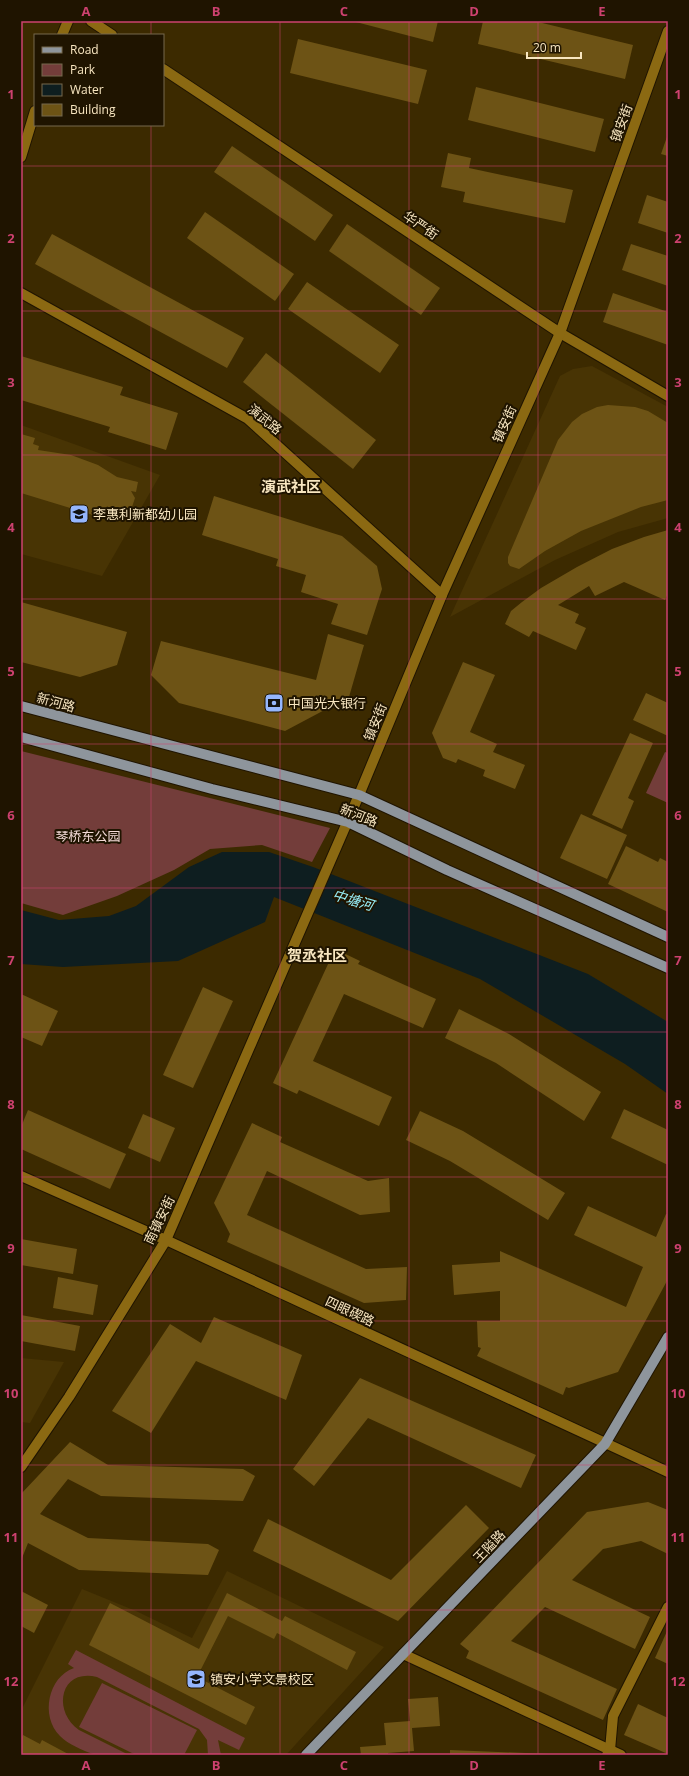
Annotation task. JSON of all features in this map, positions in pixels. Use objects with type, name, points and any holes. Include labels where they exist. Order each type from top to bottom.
[{"type":"main road","name":"新河路","points":[[21,706],[359,795],[668,937]]},
{"type":"main road","name":"新河路","points":[[21,738],[212,789],[348,822],[447,870],[668,968]]},
{"type":"main road","name":"王隘路","points":[[306,1755],[605,1444],[668,1337]]},
{"type":"street","points":[[62,34],[68,21]]},
{"type":"street","points":[[90,21],[110,34]]},
{"type":"street","name":"镇安街","points":[[348,822],[442,595],[560,333],[668,31]]},
{"type":"street","name":"华严街","points":[[164,70],[560,333],[668,396]]},
{"type":"street","points":[[21,157],[34,114]]},
{"type":"street","name":"演武路","points":[[21,293],[248,420],[442,595]]},
{"type":"street","name":"南镇安街","points":[[21,1467],[69,1397],[166,1240],[284,965],[348,822]]},
{"type":"street","name":"四眼碶路","points":[[21,1176],[166,1240],[668,1472]]},
{"type":"street","points":[[608,1752],[613,1716],[668,1607]]},
{"type":"street","points":[[403,1654],[608,1752],[621,1755]]},
{"type":"shaded area","points":[[592,366],[668,407],[668,518],[618,532],[555,560],[450,617],[560,376],[573,369]]},
{"type":"shaded area","name":"李惠利新都幼儿园","points":[[21,425],[160,475],[102,576],[21,554]]},
{"type":"shaded area","points":[[21,1358],[64,1362],[30,1423],[21,1422]]},
{"type":"shaded area","name":"镇安小学文景校区","points":[[227,1571],[384,1647],[286,1755],[21,1755],[21,1711],[82,1589],[136,1611],[192,1638]]},
{"type":"green space","name":"琴桥东公园","points":[[21,751],[330,828],[312,862],[262,845],[210,849],[174,870],[117,896],[63,915],[21,903]]},
{"type":"green space","points":[[665,752],[668,753],[668,803],[646,793]]},
{"type":"green space","points":[[76,1650],[245,1738],[239,1750],[218,1740],[221,1755],[208,1755],[207,1740],[199,1729],[97,1677],[84,1676],[75,1679],[68,1685],[64,1693],[63,1703],[65,1712],[71,1722],[79,1730],[129,1755],[96,1755],[71,1744],[63,1739],[54,1728],[50,1718],[49,1708],[53,1688],[58,1680],[65,1673],[74,1668],[68,1664]]},
{"type":"green space","points":[[102,1683],[197,1730],[184,1755],[136,1755],[79,1727]]},
{"type":"water","name":"中塘河","points":[[222,852],[269,852],[313,867],[588,974],[668,1022],[668,1094],[625,1064],[480,979],[274,897],[265,922],[178,961],[63,967],[21,964],[21,910],[59,920],[109,916],[136,906],[189,867]]},
{"type":"building","points":[[352,21],[438,21],[433,42]]},
{"type":"building","points":[[483,21],[534,21],[633,45],[625,79],[478,44]]},
{"type":"building","points":[[298,39],[427,70],[418,104],[290,73]]},
{"type":"building","points":[[476,87],[604,119],[595,152],[468,120]]},
{"type":"building","points":[[668,134],[668,156],[661,154]]},
{"type":"building","points":[[232,146],[333,215],[315,241],[214,172]]},
{"type":"building","points":[[448,153],[471,158],[469,168],[573,190],[565,223],[463,202],[465,192],[441,187]]},
{"type":"building","points":[[647,195],[668,202],[668,233],[638,223]]},
{"type":"building","points":[[205,212],[294,274],[275,301],[187,238]]},
{"type":"building","points":[[347,224],[440,288],[421,315],[329,251]]},
{"type":"building","points":[[52,234],[244,338],[227,368],[35,264]]},
{"type":"building","points":[[631,244],[668,256],[668,286],[622,270]]},
{"type":"building","points":[[307,282],[399,345],[380,373],[288,309]]},
{"type":"building","points":[[613,293],[668,312],[668,345],[603,322]]},
{"type":"building","points":[[266,353],[376,440],[353,469],[243,382]]},
{"type":"building","points":[[21,356],[123,387],[120,395],[178,413],[166,450],[108,432],[110,427],[21,400]]},
{"type":"building","points":[[608,405],[635,407],[648,411],[668,423],[668,500],[641,507],[581,531],[545,551],[519,569],[510,566],[508,563],[508,557],[558,440],[572,422],[582,414],[597,407]]},
{"type":"building","points":[[21,434],[35,438],[33,444],[39,446],[38,450],[71,455],[98,465],[117,477],[138,482],[136,492],[131,491],[135,498],[131,510],[127,514],[115,514],[107,506],[103,518],[21,493]]},
{"type":"building","points":[[214,496],[342,536],[377,566],[382,589],[367,635],[331,624],[338,604],[301,592],[306,575],[276,566],[278,559],[202,535]]},
{"type":"building","points":[[668,530],[668,593],[665,600],[624,582],[595,596],[589,586],[558,605],[579,614],[575,623],[586,628],[576,650],[533,631],[529,637],[505,624],[511,611],[522,602],[541,588],[577,567],[612,549]]},
{"type":"building","points":[[21,602],[127,632],[117,665],[80,677],[21,662]]},
{"type":"building","points":[[328,634],[364,645],[349,697],[285,731],[179,703],[151,675],[161,641],[316,680]]},
{"type":"building","points":[[463,662],[495,675],[470,732],[497,744],[493,752],[525,765],[515,789],[483,776],[485,770],[458,759],[456,763],[443,758],[432,733]]},
{"type":"building","points":[[646,693],[668,703],[668,736],[633,720]]},
{"type":"building","points":[[630,733],[653,743],[628,798],[634,801],[622,829],[592,815]]},
{"type":"building","points":[[581,814],[627,835],[607,879],[560,858]]},
{"type":"building","points":[[626,846],[658,862],[660,858],[668,862],[668,912],[608,884]]},
{"type":"building","points":[[335,949],[360,961],[358,964],[436,999],[423,1028],[344,994],[313,1061],[392,1097],[379,1126],[299,1090],[297,1094],[273,1083]]},
{"type":"building","points":[[203,987],[233,1001],[193,1088],[163,1075]]},
{"type":"building","points":[[21,994],[58,1011],[42,1046],[21,1037]]},
{"type":"building","points":[[459,1009],[509,1034],[601,1092],[584,1121],[496,1063],[445,1038]]},
{"type":"building","points":[[624,1109],[668,1130],[668,1165],[611,1138]]},
{"type":"building","points":[[28,1110],[126,1154],[110,1189],[21,1149],[21,1127]]},
{"type":"building","points":[[420,1111],[463,1131],[565,1193],[548,1220],[450,1161],[406,1140]]},
{"type":"building","points":[[143,1114],[175,1128],[160,1162],[128,1148]]},
{"type":"building","points":[[252,1123],[282,1137],[280,1142],[368,1181],[389,1178],[390,1212],[360,1215],[267,1171],[247,1215],[366,1269],[407,1267],[406,1300],[364,1303],[227,1242],[230,1234],[214,1203]]},
{"type":"building","points":[[588,1206],[656,1237],[666,1214],[668,1214],[668,1279],[618,1372],[569,1388],[566,1387],[563,1395],[477,1356],[481,1348],[478,1347],[477,1321],[500,1321],[500,1291],[454,1295],[452,1265],[500,1262],[500,1251],[626,1307],[643,1267],[574,1235]]},
{"type":"building","points":[[21,1239],[77,1249],[73,1274],[21,1265]]},
{"type":"building","points":[[58,1277],[98,1285],[93,1315],[53,1308]]},
{"type":"building","points":[[21,1315],[80,1326],[75,1351],[21,1341]]},
{"type":"building","points":[[214,1317],[302,1355],[286,1400],[196,1361],[151,1433],[112,1411],[170,1324],[201,1343]]},
{"type":"building","points":[[360,1378],[536,1455],[521,1488],[368,1418],[314,1486],[293,1469]]},
{"type":"building","points":[[70,1442],[108,1465],[243,1469],[255,1476],[243,1501],[101,1496],[68,1479],[40,1514],[88,1538],[208,1544],[219,1550],[208,1575],[79,1570],[28,1543],[21,1558],[21,1494]]},
{"type":"building","points":[[648,1502],[668,1510],[668,1554],[641,1541],[603,1549],[572,1580],[650,1617],[635,1649],[545,1607],[511,1641],[617,1689],[603,1720],[466,1658],[469,1651],[460,1644],[587,1512]]},
{"type":"building","points":[[466,1505],[489,1528],[398,1621],[253,1551],[268,1519],[391,1580]]},
{"type":"building","points":[[21,1591],[48,1605],[34,1633],[21,1626]]},
{"type":"building","points":[[227,1593],[282,1621],[285,1616],[356,1652],[347,1670],[277,1633],[274,1639],[228,1616],[197,1677],[255,1707],[246,1725],[89,1645],[110,1603],[199,1649]]},
{"type":"building","points":[[668,1629],[668,1664],[655,1658]]},
{"type":"building","points":[[438,1697],[440,1726],[412,1728],[414,1751],[388,1753],[388,1755],[361,1755],[360,1747],[386,1745],[384,1723],[410,1721],[408,1699]]},
{"type":"building","points":[[638,1704],[668,1718],[668,1754],[624,1735]]},
{"type":"building","points":[[23,1735],[40,1744],[42,1740],[70,1755],[21,1755],[21,1739]]},
{"type":"building","points":[[450,1750],[549,1754],[549,1755],[450,1755]]},
{"type":"place","name":"李惠利新都幼儿园","points":[[79,514]]},
{"type":"place","name":"中国光大银行","points":[[274,703]]},
{"type":"place","name":"镇安小学文景校区","points":[[196,1679]]},
{"type":"district","name":"演武社区","points":[[291,487]]},
{"type":"district","name":"贺丞社区","points":[[317,956]]}]
